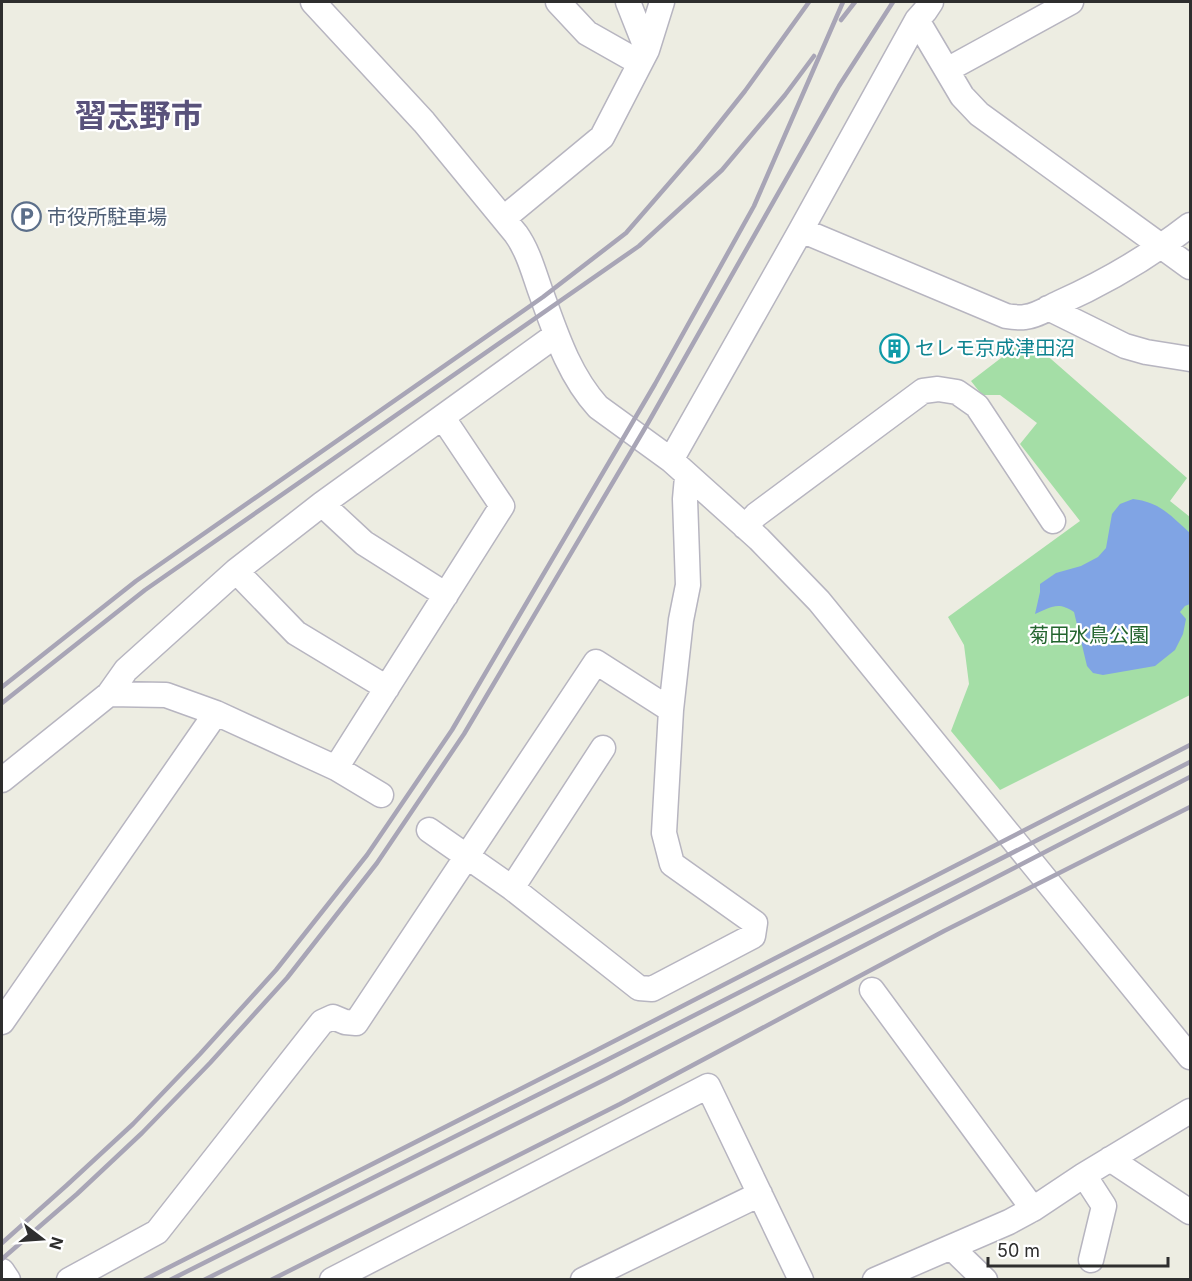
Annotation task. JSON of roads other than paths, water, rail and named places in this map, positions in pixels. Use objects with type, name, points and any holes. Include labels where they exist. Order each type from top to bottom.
[{"type":"street","points":[[313,2],[424,122],[504,218],[526,249],[562,351],[588,396],[598,407],[679,469],[745,526],[819,601],[1191,1057]]},
{"type":"street","points":[[558,2],[587,33],[643,57]]},
{"type":"street","points":[[628,2],[643,57]]},
{"type":"street","points":[[504,218],[602,137],[643,57],[662,2]]},
{"type":"street","points":[[946,68],[956,65],[1071,2]]},
{"type":"street","points":[[924,11],[946,68],[962,96],[979,114],[1191,267]]},
{"type":"street","points":[[429,830],[512,888],[639,988],[652,989],[753,936],[755,923],[672,864],[664,833],[671,710],[681,620],[688,585],[685,499],[679,469],[801,230],[924,11]]},
{"type":"street","points":[[801,230],[1006,316],[1022,318],[1077,295],[1161,247],[1191,225]]},
{"type":"street","points":[[1048,308],[1125,346],[1146,352],[1191,359]]},
{"type":"street","points":[[2,780],[109,694],[126,670],[236,571],[322,504],[556,335]]},
{"type":"street","points":[[745,526],[756,515],[923,391],[938,389],[957,392],[977,406],[1053,521]]},
{"type":"street","points":[[336,768],[502,506],[443,418]]},
{"type":"street","points":[[322,504],[364,543],[446,595]]},
{"type":"street","points":[[236,571],[296,633],[387,688]]},
{"type":"street","points":[[69,1280],[157,1232],[322,1023],[333,1017],[345,1022],[356,1023],[596,662],[671,710]]},
{"type":"street","points":[[109,694],[166,695],[216,713],[336,768],[381,795]]},
{"type":"street","points":[[2,1022],[216,713]]},
{"type":"street","points":[[512,888],[603,748]]},
{"type":"street","points":[[872,990],[1033,1209]]},
{"type":"street","points":[[332,1280],[708,1086],[801,1280]]},
{"type":"street","points":[[875,1280],[952,1248],[1033,1209],[1084,1174],[1191,1111]]},
{"type":"street","points":[[1110,1159],[1191,1212]]},
{"type":"street","points":[[1084,1174],[1104,1206],[1091,1260]]},
{"type":"street","points":[[583,1280],[760,1194]]},
{"type":"street","points":[[952,1248],[984,1280]]},
{"type":"street","points":[[2,1271],[8,1280]]},
{"type":"water","points":[[1133,499],[1158,507],[1190,533],[1190,604],[1180,612],[1186,619],[1183,634],[1175,650],[1155,666],[1103,675],[1093,673],[1087,666],[1074,612],[1059,606],[1050,607],[1035,614],[1040,584],[1056,573],[1081,566],[1098,557],[1106,548],[1112,514],[1120,504]]},
{"type":"railway","points":[[2,687],[136,581],[543,297],[626,233],[698,150],[745,91],[809,2]]},
{"type":"railway","points":[[2,1243],[133,1124],[276,970],[367,855],[452,730],[655,384],[754,206],[843,2]]},
{"type":"railway","points":[[841,20],[855,2]]},
{"type":"railway","points":[[2,1259],[77,1194],[142,1133],[210,1063],[287,978],[377,863],[464,734],[648,423],[839,86],[893,2]]},
{"type":"railway","points":[[2,703],[145,590],[639,246],[722,170],[785,95],[814,56]]},
{"type":"railway","points":[[144,1280],[1190,745]]},
{"type":"railway","points":[[170,1280],[1190,762]]},
{"type":"railway","points":[[204,1280],[606,1079],[1190,777]]},
{"type":"railway","points":[[271,1280],[620,1104],[944,931],[1190,807]]},
{"type":"place","name":"市役所駐車場","points":[[26,217]]},
{"type":"place","name":"セレモ京成津田沼","points":[[894,348]]},
{"type":"district","name":"習志野市","points":[[139,115]]},
{"type":"park label","name":"菊田水鳥公園","points":[[1089,635]]}]
